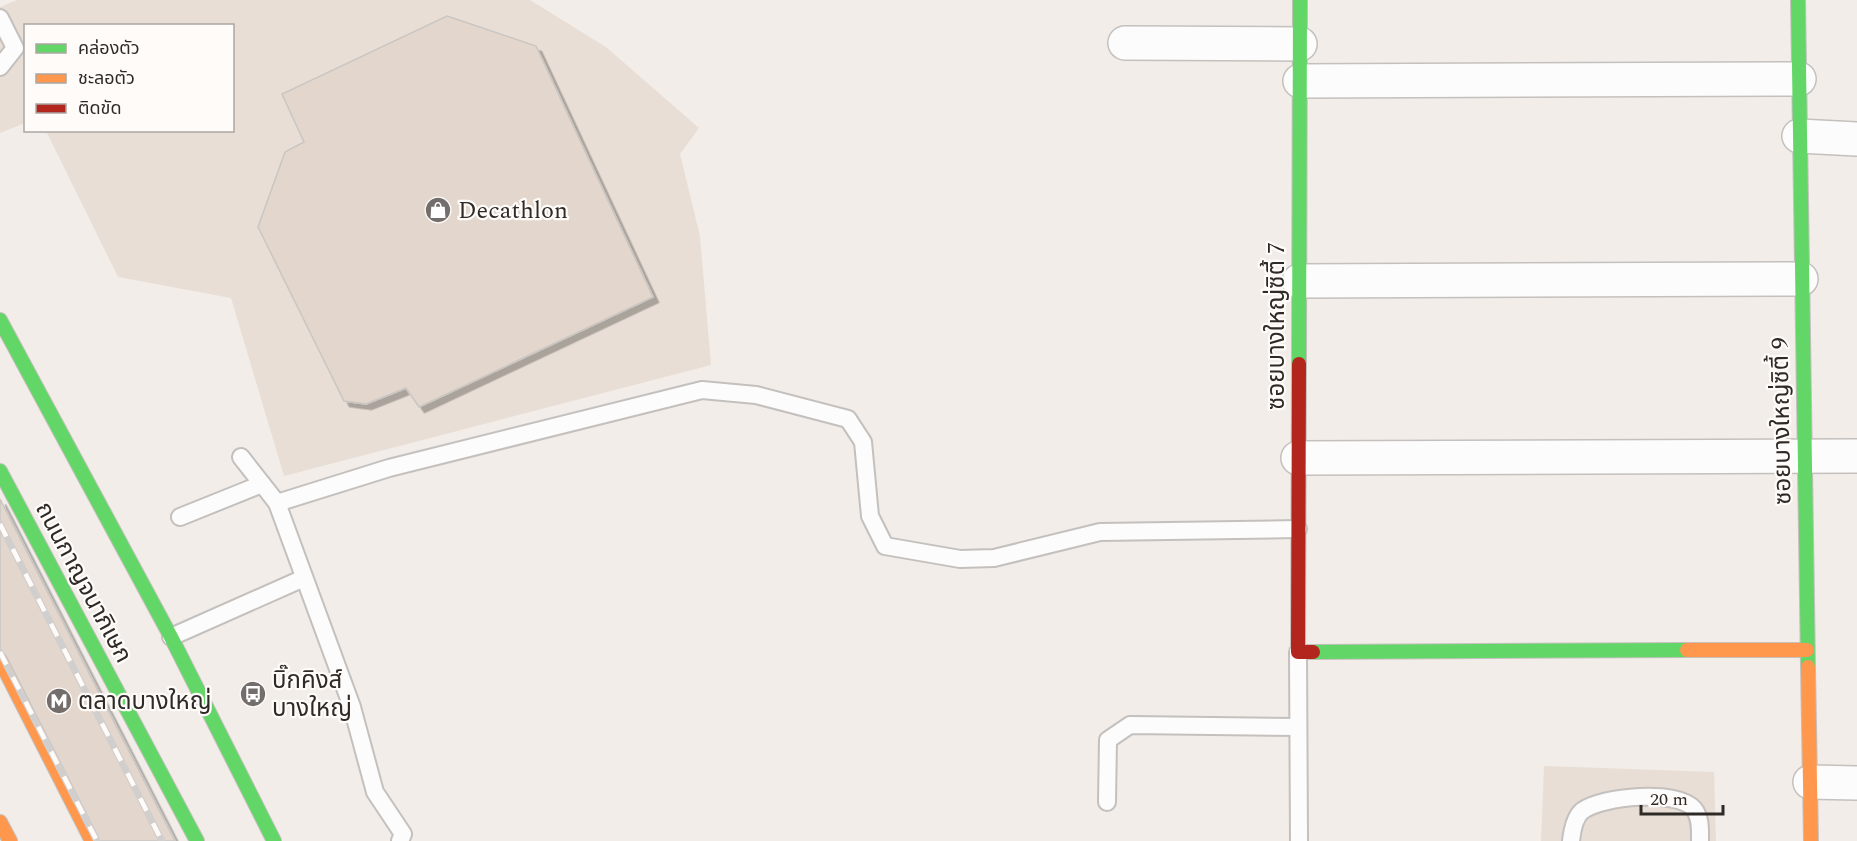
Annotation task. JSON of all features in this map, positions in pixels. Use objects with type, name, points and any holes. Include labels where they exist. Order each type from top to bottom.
[{"type":"main road","name":"ซอยบางใหญ่ซิตี้ 7","points":[[1298,652],[1300,0]]},
{"type":"main road","name":"ซอยบางใหญ่ซิตี้ 9","points":[[1798,0],[1811,841]]},
{"type":"main road","points":[[0,320],[171,637],[274,841]]},
{"type":"main road","name":"ถนนกาญจนาภิเษก","points":[[0,471],[197,841]]},
{"type":"main road","points":[[1298,652],[1807,650]]},
{"type":"main road","points":[[0,660],[92,841]]},
{"type":"main road","points":[[0,822],[10,841]]},
{"type":"street","points":[[1125,43],[1300,44]]},
{"type":"street","points":[[1300,81],[1799,79]]},
{"type":"street","points":[[1799,136],[1857,139]]},
{"type":"street","points":[[1299,282],[1802,279]]},
{"type":"street","points":[[1298,458],[1857,456]]},
{"type":"street","points":[[1810,782],[1857,783]]},
{"type":"lane","points":[[0,18],[15,48],[4,65],[0,67]]},
{"type":"lane","points":[[277,503],[389,468],[702,390],[756,395],[848,419],[863,442],[870,516],[885,546],[960,558],[994,558],[1100,532],[1298,529]]},
{"type":"lane","points":[[241,457],[277,503],[352,707],[375,792],[403,834],[399,841]]},
{"type":"lane","points":[[180,517],[262,484]]},
{"type":"lane","points":[[171,637],[304,578]]},
{"type":"lane","points":[[1298,652],[1299,841]]},
{"type":"lane","points":[[1107,802],[1108,740],[1130,725],[1298,727]]},
{"type":"lane","points":[[1571,841],[1580,813],[1594,804],[1635,796],[1684,801],[1695,810],[1700,826],[1700,841]]},
{"type":"shaded area","points":[[17,0],[530,0],[606,47],[699,128],[680,154],[700,236],[711,365],[284,476],[231,298],[118,277],[46,132],[234,132],[234,24],[24,24],[24,123],[0,133],[0,7]]},
{"type":"shaded area","points":[[1544,766],[1714,772],[1716,841],[1541,841]]},
{"type":"building","name":"Decathlon","points":[[447,16],[536,46],[653,297],[419,407],[406,388],[366,404],[344,401],[258,227],[285,152],[304,142],[282,94]]},
{"type":"building","name":"ตลาดบางใหญ่","points":[[0,499],[175,841],[86,841],[0,674]]},
{"type":"railway","points":[[0,524],[162,841]]},
{"type":"railway","points":[[0,652],[97,841]]},
{"type":"traffic: fast","points":[[1299,364],[1300,0]]},
{"type":"traffic: fast","points":[[1798,0],[1808,667]]},
{"type":"traffic: fast","points":[[0,320],[171,637],[274,841]]},
{"type":"traffic: fast","points":[[0,471],[197,841]]},
{"type":"traffic: fast","points":[[1313,652],[1687,650]]},
{"type":"traffic: slow","points":[[1687,650],[1807,650]]},
{"type":"traffic: slow","points":[[0,660],[92,841]]},
{"type":"traffic: slow","points":[[1808,667],[1811,841]]},
{"type":"traffic: slow","points":[[0,822],[10,841]]},
{"type":"traffic: jam","points":[[1299,364],[1298,652],[1313,652]]},
{"type":"place","name":"Decathlon","points":[[438,210]]},
{"type":"place","name":"บิ๊กคิงส์ บางใหญ่","points":[[253,694]]},
{"type":"place","name":"ตลาดบางใหญ่","points":[[59,701]]}]
